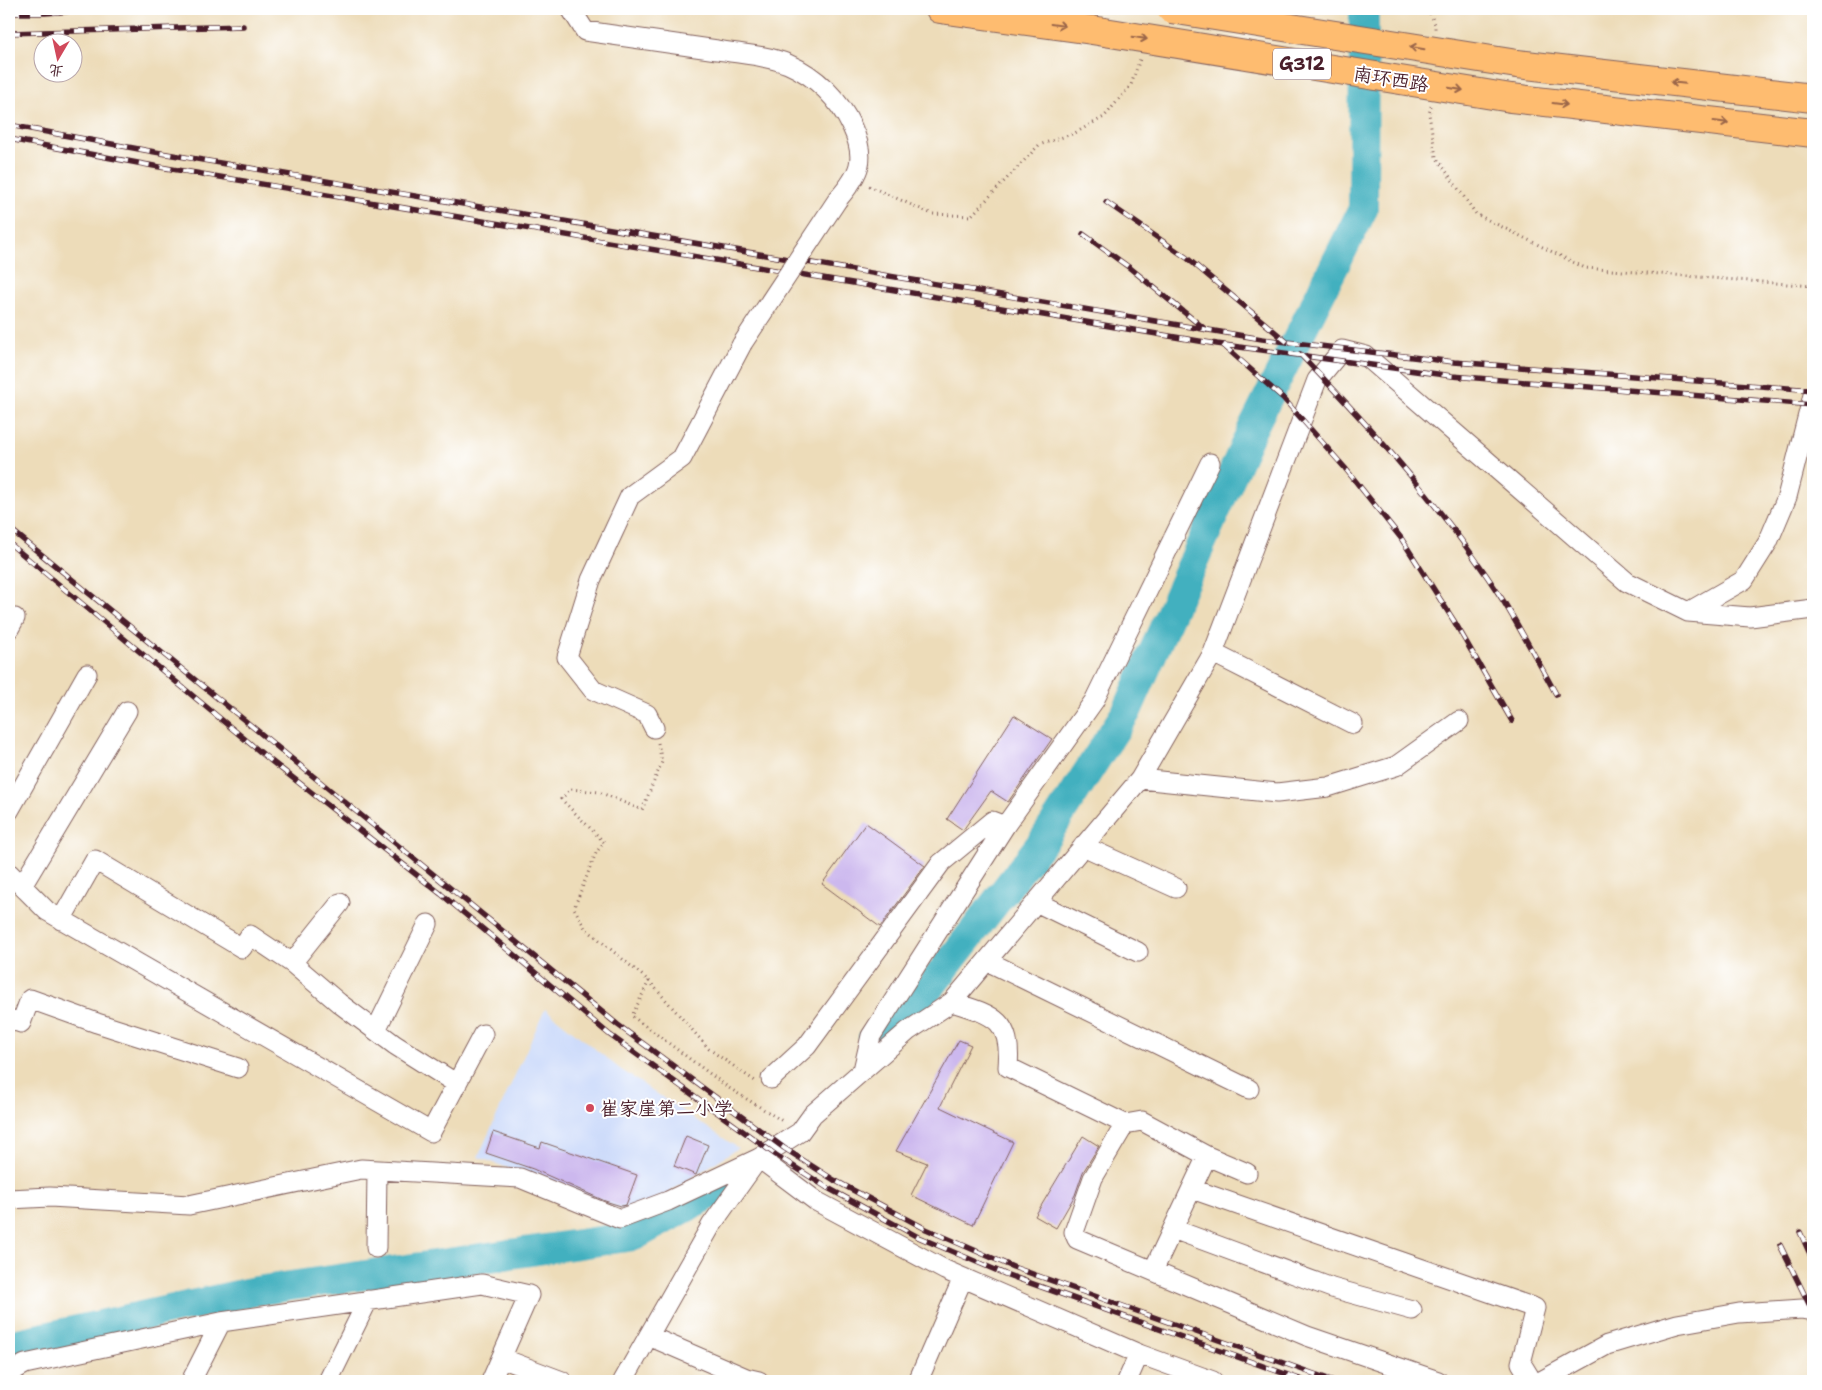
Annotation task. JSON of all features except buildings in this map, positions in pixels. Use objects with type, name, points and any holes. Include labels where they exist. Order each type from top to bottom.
[{"type":"highway","name":"南环西路","points":[[940,9],[1092,30],[1511,98],[1813,133]]},
{"type":"highway","name":"南环西路","points":[[1171,9],[1516,64],[1813,98]]},
{"type":"street","points":[[571,9],[585,31],[774,59],[804,72],[829,93],[848,120],[860,151],[860,166],[855,179],[838,199],[742,344],[682,458],[630,496],[591,580],[567,658],[593,690],[646,714],[654,728]]},
{"type":"street","points":[[9,1199],[50,1197],[189,1205],[362,1169],[520,1178],[620,1219],[668,1201],[759,1158],[800,1132],[813,1114],[908,1031],[952,1002],[1140,779],[1213,653],[1316,380],[1342,350],[1366,356],[1627,582],[1688,612],[1750,617],[1813,609]]},
{"type":"street","points":[[1688,612],[1744,580],[1768,542],[1787,497],[1813,395]]},
{"type":"street","points":[[863,1070],[871,1036],[1005,826],[1094,701],[1210,463]]},
{"type":"street","points":[[1213,653],[1353,724]]},
{"type":"street","points":[[9,811],[87,674]]},
{"type":"street","points":[[127,711],[15,880],[47,911],[431,1132],[483,1034]]},
{"type":"street","points":[[1140,779],[1276,794],[1328,787],[1396,766],[1459,721]]},
{"type":"street","points":[[771,1079],[807,1046],[941,863],[992,821],[1005,826]]},
{"type":"street","points":[[1084,846],[1176,888]]},
{"type":"street","points":[[62,920],[95,860],[242,948],[250,935],[292,963],[339,1003],[376,1030],[457,1084]]},
{"type":"street","points":[[1036,902],[1138,952]]},
{"type":"street","points":[[292,963],[340,904]]},
{"type":"street","points":[[376,1030],[428,924]]},
{"type":"street","points":[[986,961],[1249,1088]]},
{"type":"street","points":[[9,1019],[21,1024],[30,999],[97,1023],[238,1068]]},
{"type":"street","points":[[952,1002],[982,1012],[1004,1026],[1010,1047],[1008,1067],[1125,1124],[1142,1121],[1207,1156],[1247,1173]]},
{"type":"street","points":[[1125,1124],[1093,1178],[1074,1232],[1077,1239],[1307,1336],[1438,1381]]},
{"type":"street","points":[[1153,1271],[1207,1156]]},
{"type":"street","points":[[759,1158],[816,1201],[963,1278],[1139,1354],[1213,1381]]},
{"type":"street","points":[[623,1381],[712,1224],[759,1158]]},
{"type":"street","points":[[376,1248],[377,1170]]},
{"type":"street","points":[[1192,1189],[1535,1308],[1521,1363],[1532,1381]]},
{"type":"street","points":[[1173,1229],[1332,1288],[1412,1310]]},
{"type":"street","points":[[918,1381],[963,1278]]},
{"type":"street","points":[[9,1373],[25,1364],[221,1322],[482,1284],[529,1296],[491,1381]]},
{"type":"street","points":[[328,1381],[368,1300]]},
{"type":"street","points":[[1541,1381],[1607,1345],[1677,1324],[1739,1313],[1802,1309],[1813,1311]]},
{"type":"street","points":[[190,1381],[221,1322]]},
{"type":"street","points":[[649,1336],[746,1378],[759,1381]]},
{"type":"street","points":[[1127,1381],[1139,1354]]},
{"type":"street","points":[[501,1358],[562,1381]]},
{"type":"path","points":[[1428,9],[1435,24],[1435,32]]},
{"type":"path","points":[[855,179],[932,214],[971,216],[1039,145],[1075,133],[1104,117],[1131,85],[1142,51]]},
{"type":"path","points":[[1431,105],[1429,114],[1436,157],[1476,214],[1585,268],[1813,286]]},
{"type":"path","points":[[654,728],[662,762],[642,810],[599,792],[571,789],[561,799],[604,842],[596,853],[574,908],[585,928],[649,982],[709,1049],[760,1084],[771,1079]]},
{"type":"path","points":[[649,982],[632,1016],[729,1088],[800,1132]]},
{"type":"shaded area","name":"崔家崖第二小学","points":[[545,1009],[620,1069],[738,1148],[665,1195],[630,1213],[478,1157]]},
{"type":"waterway","points":[[873,1039],[931,986],[1043,841],[1127,711],[1253,427],[1363,209],[1364,9]]},
{"type":"waterway","points":[[9,1345],[256,1291],[634,1236],[720,1189]]},
{"type":"railway","points":[[9,13],[45,13],[101,9]]},
{"type":"railway","points":[[9,33],[243,26]]},
{"type":"railway","points":[[9,125],[155,152],[1262,339],[1454,362],[1813,390]]},
{"type":"railway","points":[[9,139],[154,166],[1217,344],[1452,376],[1813,405]]},
{"type":"railway","points":[[1106,202],[1187,258],[1287,342]]},
{"type":"railway","points":[[1083,234],[1130,268],[1206,330]]},
{"type":"railway","points":[[1223,345],[1283,398],[1345,468],[1401,538],[1454,621],[1512,721]]},
{"type":"railway","points":[[1300,354],[1382,442],[1458,536],[1504,602],[1556,694]]},
{"type":"railway","points":[[9,528],[618,1025],[784,1148],[834,1180],[926,1229],[1013,1267],[1334,1381]]},
{"type":"railway","points":[[9,543],[270,760],[441,894],[610,1035],[776,1155],[826,1187],[918,1237],[1005,1274],[1305,1381]]},
{"type":"railway","points":[[1800,1232],[1813,1261]]},
{"type":"railway","points":[[1780,1245],[1813,1312]]},
{"type":"place","name":"崔家崖第二小学","points":[[590,1108]]}]
